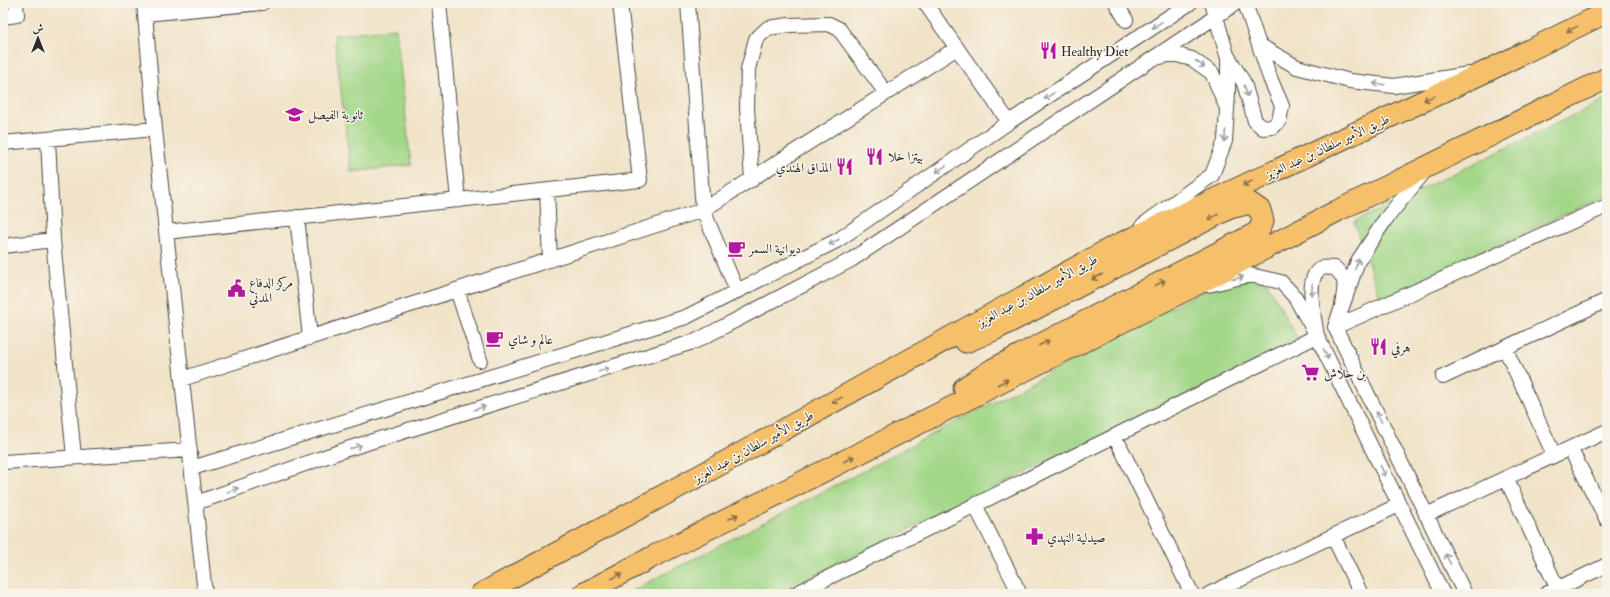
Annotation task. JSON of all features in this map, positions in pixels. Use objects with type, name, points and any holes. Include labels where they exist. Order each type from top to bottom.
[{"type":"highway","name":"طريق الأمير سلطان بن عبد العزيز","points":[[481,594],[1111,248],[1487,71],[1607,12]]},
{"type":"highway","points":[[583,594],[650,558],[1186,290],[1337,211],[1607,78]]},
{"type":"highway","points":[[865,384],[994,330],[1230,208],[1250,203],[1260,210],[1263,221],[1258,232],[993,370],[880,443]]},
{"type":"street","points":[[3,17],[17,15],[16,3]]},
{"type":"street","points":[[205,594],[166,232],[144,9],[262,3]]},
{"type":"street","points":[[439,3],[458,200]]},
{"type":"street","points":[[166,232],[640,180],[620,3]]},
{"type":"street","points":[[688,3],[703,210],[737,291]]},
{"type":"street","points":[[925,3],[1009,122]]},
{"type":"street","points":[[1116,3],[1126,20]]},
{"type":"street","points":[[192,468],[686,317],[838,240],[1009,122],[1190,3]]},
{"type":"street","points":[[196,503],[347,449],[696,341],[851,260],[1150,60],[1214,9],[1236,3]]},
{"type":"street","points":[[1214,9],[1228,55],[1244,83],[1255,121],[1263,128],[1272,127],[1279,121],[1282,106],[1245,3]]},
{"type":"street","points":[[752,180],[747,108],[748,69],[756,39],[768,28],[789,25],[829,24],[839,29],[886,93]]},
{"type":"street","points":[[1259,45],[1298,67],[1350,81],[1394,86],[1487,71]]},
{"type":"street","points":[[182,379],[703,210],[957,48]]},
{"type":"street","points":[[1150,60],[1173,54],[1192,59],[1212,73],[1227,109]]},
{"type":"street","points":[[1111,248],[1212,175],[1225,141],[1228,55]]},
{"type":"street","points":[[3,143],[156,128]]},
{"type":"street","points":[[48,138],[53,240],[74,457]]},
{"type":"street","points":[[1428,166],[1385,220],[1358,261],[1335,328],[1465,594]]},
{"type":"street","points":[[547,190],[550,260]]},
{"type":"street","points":[[1335,328],[1607,206]]},
{"type":"street","points":[[297,218],[310,338]]},
{"type":"street","points":[[3,246],[53,240]]},
{"type":"street","points":[[1317,336],[1310,289],[1315,274],[1323,268],[1335,268],[1343,276],[1345,286],[1342,306]]},
{"type":"street","points":[[1186,290],[1250,275],[1281,282],[1295,297],[1317,336],[1443,594]]},
{"type":"street","points":[[457,290],[480,360]]},
{"type":"street","points":[[1443,377],[1607,300]]},
{"type":"street","points":[[795,594],[1317,336]]},
{"type":"street","points":[[1505,348],[1554,456]]},
{"type":"street","points":[[1426,515],[1607,431]]},
{"type":"street","points":[[1115,436],[1192,594]]},
{"type":"street","points":[[1570,448],[1606,514]]},
{"type":"street","points":[[3,462],[190,450]]},
{"type":"street","points":[[1506,478],[1554,592],[1607,566]]},
{"type":"street","points":[[975,505],[1020,594]]},
{"type":"street","points":[[1209,594],[1399,505]]},
{"type":"street","points":[[1333,536],[1361,594]]},
{"type":"green space","points":[[396,28],[411,165],[351,172],[334,35]]},
{"type":"green space","points":[[1607,99],[1607,197],[1579,208],[1381,300],[1354,222]]},
{"type":"green space","points":[[1256,263],[1299,341],[775,594],[626,594],[865,470]]},
{"type":"place","name":"Healthy Diet","points":[[1048,51]]},
{"type":"place","name":"ثانوية الفيصل","points":[[295,114]]},
{"type":"place","name":"بيتزا خلا","points":[[875,156]]},
{"type":"place","name":"المذاق الهندي","points":[[845,167]]},
{"type":"place","name":"ديوانية السمر","points":[[736,248]]},
{"type":"place","name":"مركز الدفاع المدني","points":[[236,289]]},
{"type":"place","name":"عالم و شاي","points":[[495,339]]},
{"type":"place","name":"هرفي","points":[[1378,347]]},
{"type":"place","name":"بن حلاش","points":[[1311,373]]},
{"type":"place","name":"صيدلية النهدي","points":[[1034,537]]}]
